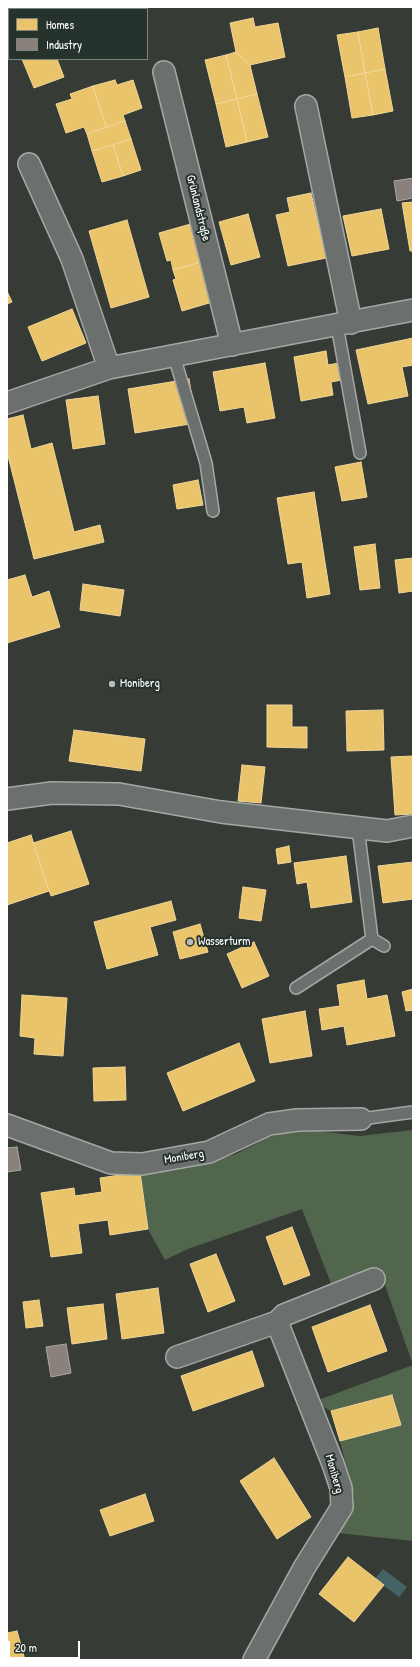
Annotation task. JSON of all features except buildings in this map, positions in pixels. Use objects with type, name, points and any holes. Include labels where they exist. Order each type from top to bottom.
[{"type":"street","name":"Grünlandstraße","points":[[164,72],[232,345]]},
{"type":"street","points":[[306,106],[344,324]]},
{"type":"street","points":[[29,164],[72,259],[109,368]]},
{"type":"street","points":[[7,403],[109,368],[413,310]]},
{"type":"street","points":[[7,799],[52,793],[119,794],[221,812],[358,828],[387,831],[413,826]]},
{"type":"street","name":"Moniberg","points":[[7,1125],[111,1163],[142,1164],[209,1152],[269,1124],[297,1120],[360,1118]]},
{"type":"street","points":[[177,1357],[277,1322],[284,1315],[374,1279]]},
{"type":"street","name":"Moniberg","points":[[254,1660],[304,1568],[342,1507],[340,1488],[333,1464],[277,1322]]},
{"type":"lane","points":[[344,324],[360,453]]},
{"type":"lane","points":[[174,356],[206,462],[213,511]]},
{"type":"lane","points":[[358,828],[372,939]]},
{"type":"lane","points":[[372,939],[384,946]]},
{"type":"lane","points":[[296,988],[372,939]]},
{"type":"lane","points":[[360,1118],[413,1112]]},
{"type":"green space","points":[[302,1129],[360,1136],[412,1130],[413,1365],[380,1271],[332,1286],[302,1209],[188,1249],[165,1260],[148,1229],[140,1172],[193,1166],[236,1154],[269,1137]]},
{"type":"green space","points":[[413,1365],[413,1541],[338,1533],[349,1517],[354,1497],[340,1441],[401,1425],[393,1395],[331,1411],[322,1406],[321,1399]]},
{"type":"water","points":[[383,1569],[407,1587],[399,1597],[375,1579]]},
{"type":"place","name":"Moniberg","points":[[112,684]]},
{"type":"place","name":"Wasserturm","points":[[190,942]]}]
